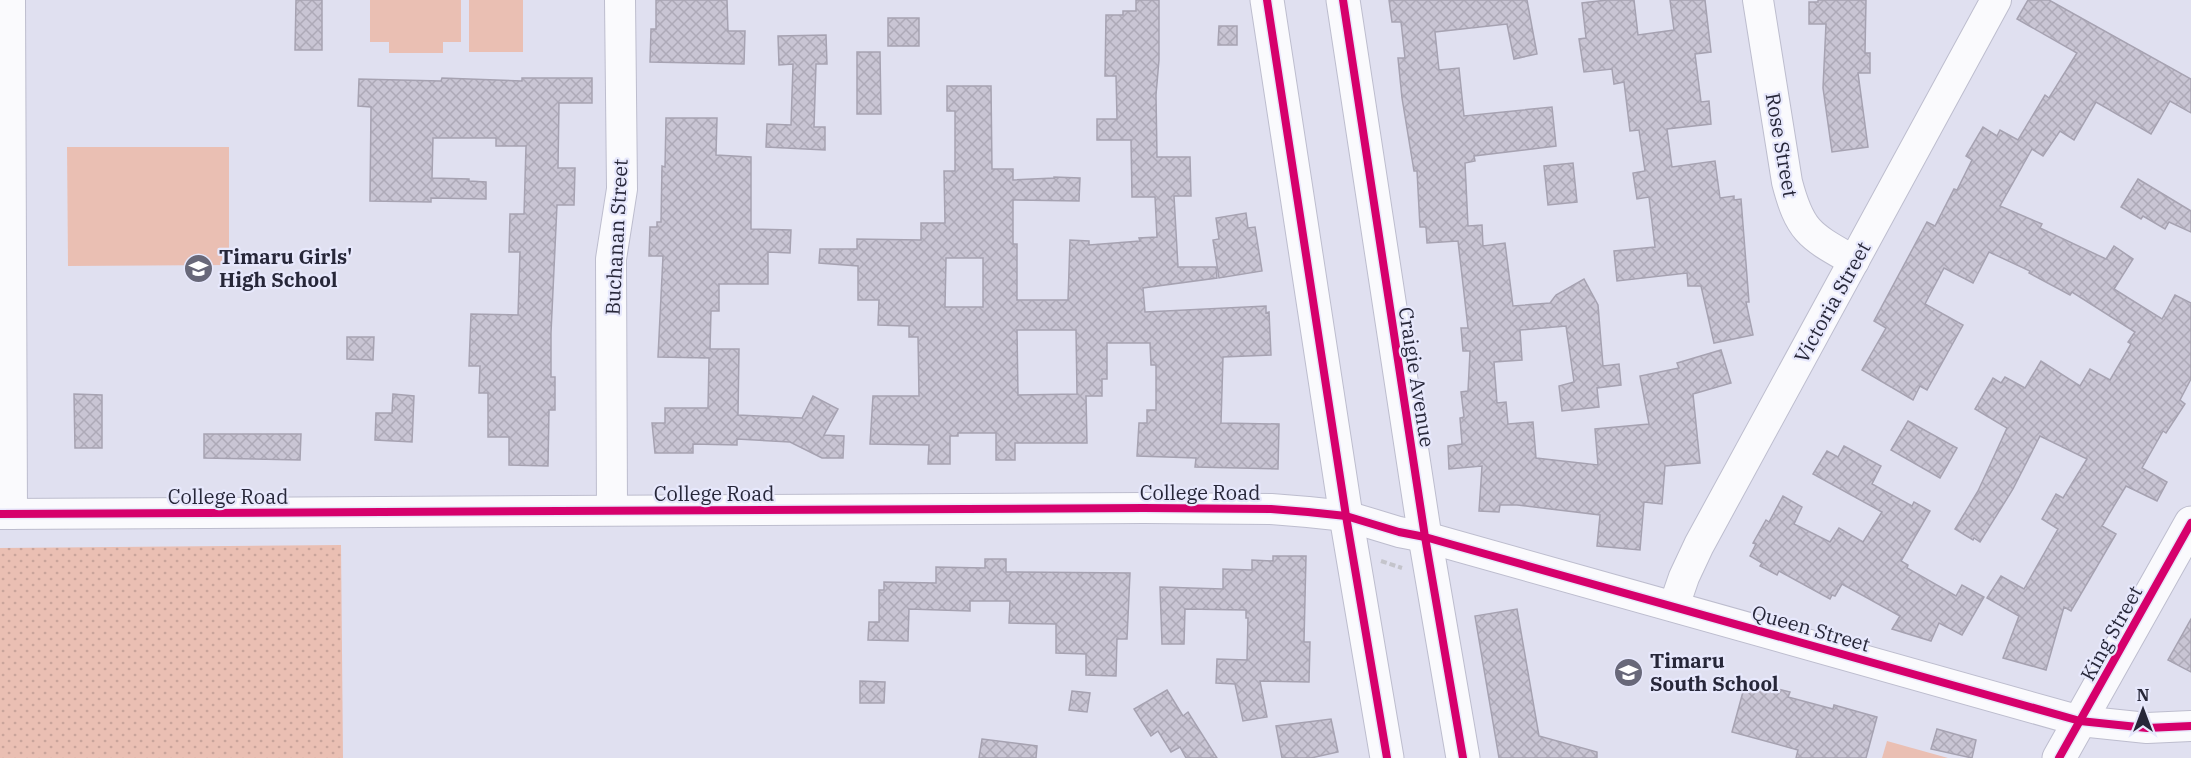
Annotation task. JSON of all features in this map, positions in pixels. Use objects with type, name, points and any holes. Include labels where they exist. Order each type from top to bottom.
[{"type":"main road","points":[[1267,0],[1346,516],[1387,758]]},
{"type":"main road","name":"Craigie Avenue","points":[[1343,0],[1425,537],[1463,758]]},
{"type":"main road","name":"King Street","points":[[2059,758],[2191,523]]},
{"type":"street","points":[[6,514],[10,0]]},
{"type":"street","name":"Buchanan Street","points":[[612,510],[611,259],[622,189],[621,0]]},
{"type":"street","name":"Rose Street","points":[[1758,0],[1787,182],[1794,210],[1802,225],[1815,238],[1854,261]]},
{"type":"street","name":"Victoria Street","points":[[1674,606],[1699,545],[1996,0]]},
{"type":"street","name":"College Road","points":[[6,514],[1271,509],[1346,516],[1399,532],[1425,537]]},
{"type":"street","name":"Queen Street","points":[[1425,537],[2080,721],[2147,728],[2191,726]]},
{"type":"path","points":[[1380,561],[1408,570]]},
{"type":"shaded area","points":[[370,0],[461,0],[461,42],[443,42],[443,53],[389,53],[389,42],[370,42]]},
{"type":"shaded area","points":[[469,0],[523,0],[523,52],[469,52]]},
{"type":"shaded area","points":[[67,147],[229,147],[229,265],[68,266]]},
{"type":"shaded area","points":[[341,545],[343,758],[0,758],[0,548]]},
{"type":"shaded area","points":[[1887,741],[1948,758],[1882,758]]},
{"type":"building","points":[[296,0],[322,0],[322,50],[295,50]]},
{"type":"building","points":[[656,0],[727,0],[728,31],[745,31],[744,64],[650,62],[651,29],[656,29]]},
{"type":"building","points":[[1136,0],[1159,0],[1157,157],[1190,157],[1191,196],[1174,196],[1178,267],[1216,267],[1217,278],[1143,288],[1145,312],[1266,306],[1266,313],[1269,312],[1271,355],[1223,357],[1221,423],[1279,424],[1278,469],[1195,467],[1196,458],[1137,456],[1139,423],[1147,423],[1147,410],[1156,410],[1156,365],[1151,365],[1150,343],[1107,343],[1107,379],[1102,379],[1102,396],[1086,396],[1087,443],[1015,443],[1015,460],[996,460],[996,433],[958,433],[958,436],[950,436],[950,464],[928,464],[929,445],[870,444],[873,396],[919,396],[918,337],[909,337],[909,326],[878,325],[879,300],[858,300],[858,266],[819,263],[820,249],[857,249],[857,239],[921,240],[921,223],[945,223],[944,171],[955,171],[955,111],[947,111],[947,86],[991,86],[992,169],[1013,169],[1013,180],[1080,178],[1079,201],[1013,200],[1013,244],[1017,244],[1017,300],[1068,300],[1070,240],[1089,241],[1089,245],[1140,241],[1139,238],[1157,237],[1155,197],[1132,197],[1131,140],[1097,140],[1097,119],[1117,119],[1116,76],[1105,76],[1106,15],[1123,15],[1123,11],[1136,11]],"holes":[[[946,258],[983,258],[983,307],[945,307]],[[1017,330],[1076,330],[1077,394],[1018,395]]]},
{"type":"building","points":[[1389,0],[1527,0],[1537,54],[1514,59],[1507,24],[1435,32],[1439,70],[1459,68],[1464,116],[1552,107],[1556,146],[1474,156],[1475,161],[1465,163],[1468,226],[1482,225],[1483,246],[1505,243],[1513,306],[1550,303],[1556,295],[1584,279],[1598,305],[1603,366],[1619,364],[1621,385],[1597,388],[1599,407],[1562,411],[1559,386],[1574,382],[1566,326],[1520,330],[1522,360],[1494,362],[1497,403],[1506,402],[1508,424],[1533,422],[1536,458],[1598,465],[1595,429],[1649,424],[1640,376],[1679,368],[1677,363],[1721,350],[1731,383],[1693,394],[1700,463],[1665,466],[1662,504],[1644,502],[1640,550],[1597,546],[1600,515],[1517,505],[1500,505],[1499,512],[1479,511],[1482,466],[1449,469],[1448,446],[1462,444],[1460,418],[1464,417],[1461,392],[1468,391],[1470,351],[1463,351],[1461,328],[1468,328],[1458,241],[1427,243],[1426,227],[1420,227],[1417,171],[1414,171],[1398,58],[1405,58],[1401,22],[1392,22]]},
{"type":"building","points":[[1634,0],[1638,35],[1674,30],[1670,0],[1705,0],[1711,52],[1695,54],[1701,102],[1709,101],[1711,124],[1667,129],[1672,167],[1715,161],[1720,198],[1734,196],[1734,200],[1741,199],[1749,302],[1746,302],[1753,335],[1714,343],[1701,286],[1688,286],[1687,273],[1617,281],[1614,251],[1655,247],[1649,197],[1637,199],[1633,173],[1645,171],[1639,130],[1630,131],[1624,82],[1614,84],[1612,69],[1584,72],[1579,39],[1586,38],[1582,3]]},
{"type":"building","points":[[1818,0],[1866,0],[1865,53],[1870,53],[1870,73],[1858,73],[1868,147],[1832,152],[1823,88],[1826,24],[1809,24],[1809,2],[1818,2]]},
{"type":"building","points":[[2028,0],[2049,0],[2191,79],[2191,113],[2170,101],[2151,134],[2096,102],[2074,140],[2060,131],[2043,156],[2032,149],[2000,206],[2042,224],[2040,228],[2106,259],[2114,246],[2133,259],[2114,289],[2162,319],[2175,295],[2191,303],[2191,379],[2180,400],[2185,404],[2166,433],[2163,431],[2142,468],[2167,482],[2157,501],[2126,486],[2102,526],[2116,534],[2071,611],[2064,607],[2046,670],[2003,658],[2019,616],[1987,598],[2001,576],[2024,589],[2058,529],[2042,519],[2056,494],[2063,498],[2087,459],[2040,436],[2013,489],[1980,542],[1974,538],[1973,540],[1955,529],[1978,491],[2007,428],[1975,409],[1993,378],[2001,383],[2005,377],[2025,388],[2041,361],[2080,386],[2090,369],[2110,380],[2131,344],[2128,342],[2135,332],[2072,292],[2070,295],[2029,273],[2030,271],[1989,252],[1973,283],[1944,268],[1925,304],[1963,325],[1927,390],[1920,386],[1913,400],[1862,370],[1886,328],[1874,321],[1927,222],[1935,226],[1954,189],[1957,190],[1972,160],[1966,156],[1983,127],[1997,136],[2000,130],[2018,140],[2045,95],[2049,98],[2077,53],[2017,19]]},
{"type":"building","points":[[888,18],[919,18],[919,46],[888,46]]},
{"type":"building","points":[[1219,26],[1237,26],[1237,45],[1218,45]]},
{"type":"building","points":[[826,35],[827,64],[816,64],[814,127],[825,127],[825,150],[766,147],[767,124],[791,125],[793,64],[779,65],[778,36]]},
{"type":"building","points":[[857,52],[880,52],[881,114],[857,114]]},
{"type":"building","points":[[442,78],[522,81],[522,78],[592,78],[592,103],[559,103],[558,168],[575,168],[574,205],[557,205],[551,333],[551,377],[555,377],[555,410],[549,410],[548,466],[509,465],[509,437],[488,437],[488,393],[479,393],[480,366],[469,366],[471,314],[518,315],[520,252],[509,252],[510,214],[524,214],[526,146],[496,146],[496,138],[433,138],[432,178],[486,182],[486,199],[431,198],[431,202],[370,201],[371,107],[358,106],[359,79],[441,81]]},
{"type":"building","points":[[666,118],[717,118],[716,155],[751,157],[751,229],[791,230],[790,253],[768,252],[768,284],[719,284],[719,311],[711,311],[710,349],[739,349],[738,415],[802,418],[813,396],[838,409],[824,435],[844,436],[843,458],[822,458],[790,442],[737,439],[737,445],[693,444],[693,453],[655,453],[652,423],[665,423],[665,408],[708,408],[709,358],[658,357],[663,256],[649,256],[650,227],[657,227],[657,222],[661,222]]},
{"type":"building","points":[[1573,163],[1577,202],[1548,205],[1544,166]]},
{"type":"building","points":[[2138,179],[2191,211],[2191,232],[2169,222],[2165,229],[2121,207]]},
{"type":"building","points":[[1246,213],[1248,228],[1255,227],[1262,271],[1219,278],[1213,240],[1219,239],[1216,218]]},
{"type":"building","points":[[347,337],[374,337],[373,360],[347,359]]},
{"type":"building","points":[[74,394],[102,395],[102,448],[75,448]]},
{"type":"building","points":[[393,394],[414,396],[412,442],[375,440],[376,413],[392,413]]},
{"type":"building","points":[[1908,421],[1957,448],[1940,478],[1891,450]]},
{"type":"building","points":[[204,434],[301,434],[300,460],[204,458]]},
{"type":"building","points":[[1844,446],[1881,466],[1872,484],[1912,506],[1914,502],[1930,511],[1901,561],[1908,565],[1907,568],[1956,596],[1962,585],[1984,597],[1962,635],[1939,623],[1931,641],[1892,629],[1900,616],[1842,584],[1835,596],[1832,595],[1830,599],[1779,571],[1777,575],[1760,566],[1762,563],[1750,556],[1756,544],[1753,543],[1766,520],[1769,522],[1783,496],[1802,507],[1794,524],[1830,542],[1839,528],[1863,542],[1882,512],[1813,474],[1827,451],[1838,457]]},
{"type":"building","points":[[1273,556],[1306,556],[1304,642],[1310,642],[1309,682],[1260,681],[1267,717],[1243,721],[1235,684],[1216,683],[1217,659],[1247,660],[1248,618],[1246,618],[1246,610],[1185,609],[1184,644],[1162,644],[1160,587],[1223,589],[1223,569],[1252,570],[1252,560],[1273,561]]},
{"type":"building","points":[[985,559],[1006,559],[1006,572],[1130,573],[1127,639],[1117,639],[1116,676],[1086,675],[1086,654],[1056,653],[1056,624],[1009,623],[1010,601],[970,601],[970,611],[909,609],[908,641],[868,640],[869,622],[879,622],[879,590],[884,590],[884,582],[936,583],[936,567],[985,568]]},
{"type":"building","points":[[1517,609],[1539,736],[1597,752],[1597,758],[1499,758],[1475,616]]},
{"type":"building","points":[[2191,619],[2191,672],[2168,660]]},
{"type":"building","points":[[860,681],[885,682],[884,703],[860,703]]},
{"type":"building","points":[[1746,681],[1790,692],[1788,697],[1833,709],[1834,705],[1877,717],[1866,758],[1796,758],[1798,750],[1732,732]]},
{"type":"building","points":[[1167,690],[1183,716],[1188,712],[1217,758],[1186,758],[1180,747],[1171,752],[1158,731],[1151,736],[1134,709]]},
{"type":"building","points":[[1072,691],[1090,693],[1087,712],[1069,710]]},
{"type":"building","points":[[1331,719],[1338,752],[1311,758],[1282,758],[1276,726]]},
{"type":"building","points":[[1937,729],[1976,740],[1972,758],[1931,749]]},
{"type":"building","points":[[982,739],[1037,746],[1036,758],[979,758]]},
{"type":"cycle path","points":[[1267,0],[1346,516],[1387,758]]},
{"type":"cycle path","points":[[1343,0],[1425,537],[1463,758]]},
{"type":"cycle path","points":[[0,514],[1144,508],[1271,509],[1308,512],[1346,516],[1399,532],[1425,537],[2080,721],[2147,728],[2191,726]]},
{"type":"cycle path","points":[[2059,758],[2191,523]]},
{"type":"place","name":"Timaru Girls' High School","points":[[198,268]]},
{"type":"place","name":"Timaru South School","points":[[1629,672]]}]
